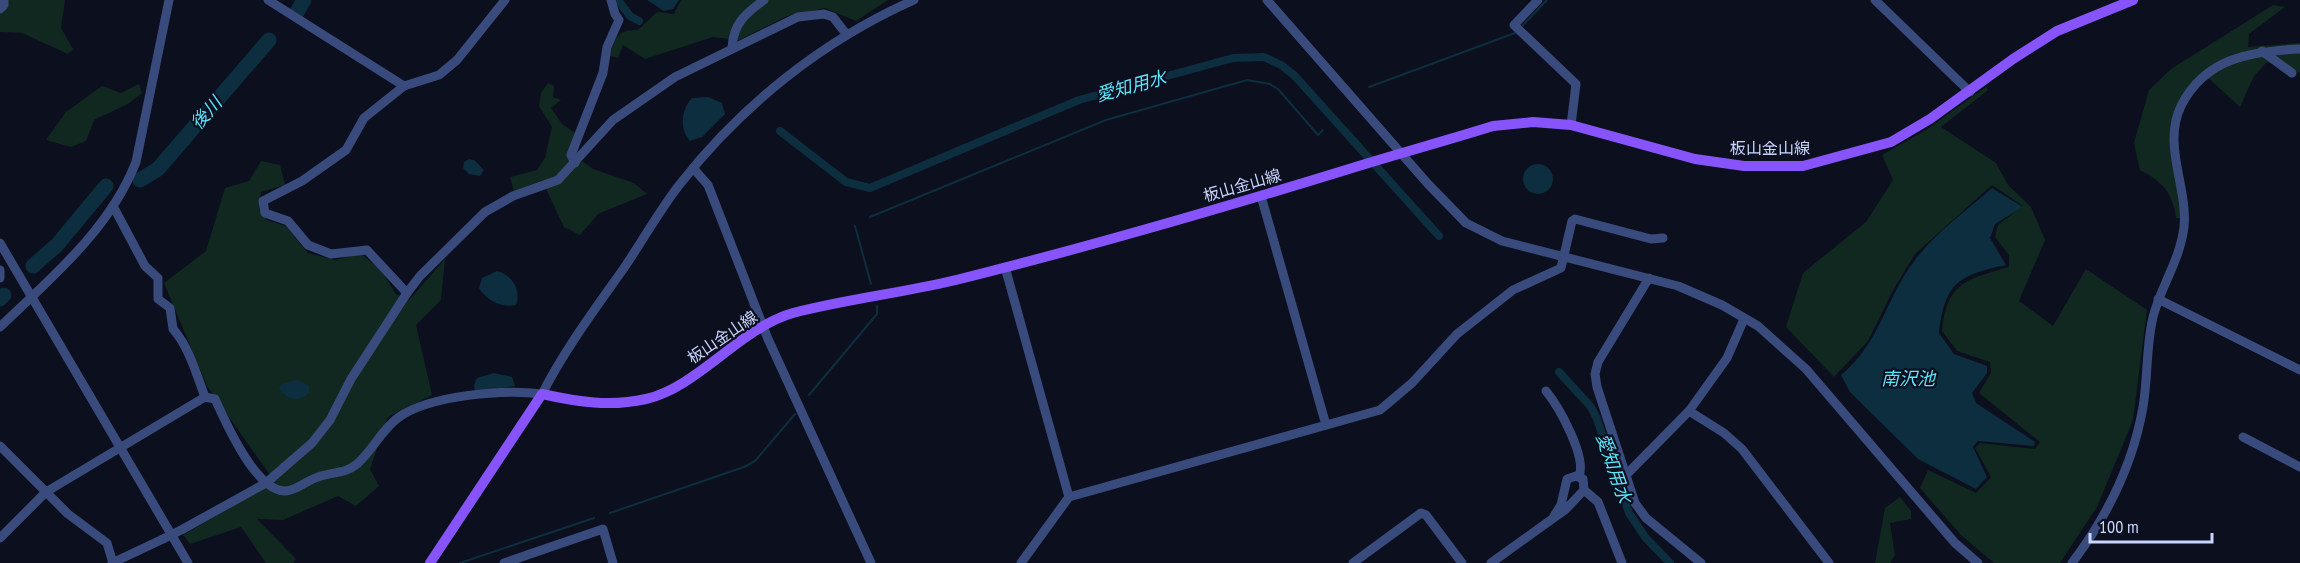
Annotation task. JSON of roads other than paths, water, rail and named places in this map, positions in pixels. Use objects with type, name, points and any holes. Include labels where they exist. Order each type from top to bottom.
[{"type":"main road","name":"板山金山線","points":[[542,394],[584,403],[618,404],[650,398],[680,383],[763,325],[790,314],[934,285],[1005,267],[1261,196],[1493,126],[1533,122],[1572,125],[1695,159],[1744,166],[1803,166],[1891,142],[1970,92],[2013,59],[2057,31],[2133,0]]},
{"type":"main road","points":[[430,563],[542,394]]},
{"type":"street","points":[[0,9],[4,5],[4,0]]},
{"type":"street","points":[[0,327],[83,245],[128,182],[136,162],[169,0]]},
{"type":"street","points":[[267,0],[404,86]]},
{"type":"street","points":[[407,293],[367,250],[337,255],[317,249],[302,240],[288,221],[270,215],[263,208],[266,198],[302,181],[346,150],[364,118],[404,86],[439,75],[457,60],[505,0]]},
{"type":"street","points":[[574,163],[572,155],[603,73],[607,47],[620,20],[615,14],[611,0]]},
{"type":"street","points":[[732,48],[732,33],[738,23],[764,0]]},
{"type":"street","points":[[0,538],[46,492],[205,397],[215,399],[229,429],[266,483],[286,491],[317,477],[350,469],[400,416],[430,404],[522,391],[542,394],[556,366],[659,213],[693,168],[757,101],[804,63],[847,35],[914,0]]},
{"type":"street","points":[[1267,0],[1457,215],[1475,229],[1502,241],[1649,278],[1699,294],[1744,319],[1773,339],[1806,369],[1955,543],[1978,563]]},
{"type":"street","points":[[1538,0],[1514,25],[1576,84],[1572,125]]},
{"type":"street","points":[[1875,0],[1970,92]]},
{"type":"street","points":[[0,446],[78,522],[107,543],[113,563],[163,539],[266,483],[270,476],[301,454],[326,425],[351,379],[407,293],[420,276],[486,212],[513,196],[551,184],[566,174],[613,120],[675,77],[732,48],[786,22],[814,14],[832,17],[847,35]]},
{"type":"street","points":[[2072,563],[2106,515],[2143,410],[2151,324],[2158,299],[2179,252],[2184,227],[2184,203],[2174,138],[2181,106],[2201,79],[2218,64],[2262,51],[2300,49]]},
{"type":"street","points":[[2262,51],[2292,74]]},
{"type":"street","points":[[693,168],[708,185],[763,325],[871,563]]},
{"type":"street","points":[[1261,196],[1326,425]]},
{"type":"street","points":[[113,206],[145,266],[158,278],[158,299],[170,308],[173,329],[181,335],[199,375],[205,397]]},
{"type":"street","points":[[1021,563],[1069,497],[1380,410],[1412,383],[1457,334],[1513,290],[1561,268],[1572,221],[1575,219],[1641,237],[1657,240],[1663,238]]},
{"type":"street","points":[[0,243],[188,563]]},
{"type":"street","points":[[1005,267],[1069,497]]},
{"type":"street","points":[[0,270],[0,278]]},
{"type":"street","points":[[1649,278],[1598,362],[1595,374],[1602,408],[1630,494],[1643,515],[1701,563]]},
{"type":"street","points":[[2158,299],[2300,370]]},
{"type":"street","points":[[1625,476],[1689,411],[1727,358],[1744,319]]},
{"type":"street","points":[[1491,563],[1566,509],[1584,490],[1584,483],[1579,476],[1581,464],[1560,408],[1546,391]]},
{"type":"street","points":[[1689,411],[1724,433],[1742,449],[1829,563]]},
{"type":"street","points":[[2243,438],[2300,467]]},
{"type":"street","points":[[1554,516],[1561,505],[1565,482],[1570,477],[1579,476]]},
{"type":"street","points":[[1584,490],[1598,501],[1622,563]]},
{"type":"street","points":[[1353,563],[1421,513],[1426,515],[1462,563]]},
{"type":"street","points":[[504,563],[603,529],[613,563]]},
{"type":"water","points":[[647,0],[679,0],[673,9],[664,11]]},
{"type":"water","points":[[708,97],[722,103],[725,114],[702,137],[690,141],[683,125],[688,103],[692,98]]},
{"type":"water","points":[[469,159],[474,160],[484,170],[480,176],[469,174],[463,168],[464,162]]},
{"type":"water","points":[[1538,164],[1549,168],[1553,179],[1549,190],[1538,194],[1527,190],[1523,179],[1527,168]]},
{"type":"water","name":"南沢池","points":[[1992,188],[2023,207],[1995,224],[1990,238],[2006,265],[1976,273],[1957,284],[1945,303],[1939,333],[1954,354],[1987,366],[1987,373],[1972,393],[1976,403],[2035,442],[2034,446],[1978,441],[1973,447],[1987,477],[1976,489],[1918,459],[1850,392],[1841,375],[1865,349],[1896,290],[1923,250]]},
{"type":"water","points":[[497,271],[507,275],[514,283],[518,294],[516,305],[495,302],[486,297],[479,288],[482,278]]},
{"type":"water","points":[[494,373],[512,377],[515,386],[475,392],[474,385],[477,378]]},
{"type":"water","points":[[297,380],[309,385],[309,393],[301,398],[292,399],[279,388],[281,384]]},
{"type":"waterway","name":"後川","points":[[297,12],[304,0]]},
{"type":"waterway","name":"愛知用水","points":[[618,0],[630,16],[639,21]]},
{"type":"waterway","points":[[1523,25],[1547,0]]},
{"type":"waterway","points":[[1369,87],[1515,33]]},
{"type":"waterway","name":"後川","points":[[140,180],[158,169],[269,40]]},
{"type":"waterway","name":"愛知用水","points":[[780,131],[846,182],[870,188],[1079,100],[1233,58],[1264,57],[1281,65],[1294,75],[1439,236]]},
{"type":"waterway","points":[[870,217],[1106,120],[1247,80],[1270,84],[1278,89],[1318,135],[1323,130]]},
{"type":"waterway","name":"後川","points":[[33,266],[57,245],[106,186]]},
{"type":"waterway","points":[[855,226],[871,284]]},
{"type":"waterway","name":"後川","points":[[0,299],[4,295]]},
{"type":"waterway","points":[[809,395],[877,314],[877,306]]},
{"type":"waterway","name":"愛知用水","points":[[1559,372],[1591,407],[1597,419],[1629,513],[1645,537],[1670,563]]},
{"type":"waterway","points":[[610,513],[744,467],[755,461],[795,414]]},
{"type":"waterway","points":[[460,563],[594,518]]}]
